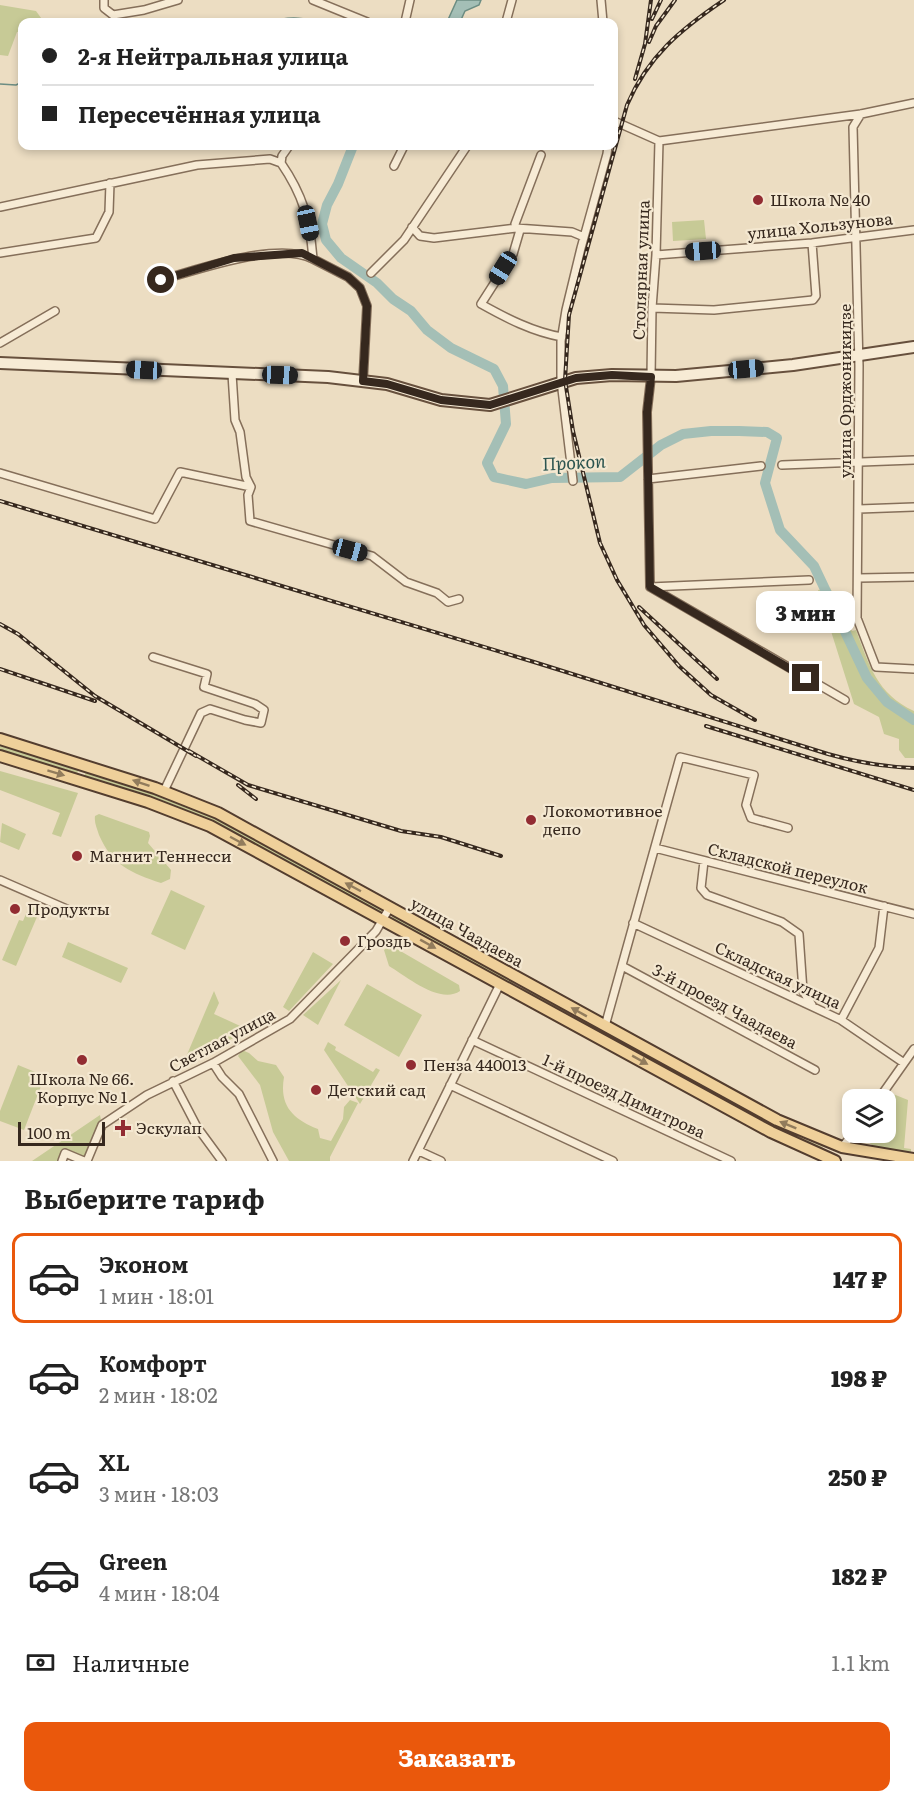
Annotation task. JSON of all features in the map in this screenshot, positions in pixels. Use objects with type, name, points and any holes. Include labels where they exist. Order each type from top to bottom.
[{"type":"main road","points":[[0,363],[328,377],[387,384],[441,400],[490,405],[576,378],[612,375],[676,376],[793,365],[914,347]]},
{"type":"main road","name":"улица Чаадаева","points":[[0,739],[85,764],[164,791],[218,813],[777,1120],[842,1147],[914,1159]]},
{"type":"main road","name":"улица Чаадаева","points":[[0,756],[148,802],[210,826],[771,1132],[830,1160]]},
{"type":"main road","points":[[830,1160],[842,1147]]},
{"type":"street","points":[[104,0],[104,8],[113,15],[144,10],[178,0]]},
{"type":"street","points":[[313,0],[357,18]]},
{"type":"street","points":[[406,18],[410,0]]},
{"type":"street","points":[[507,18],[512,0]]},
{"type":"street","points":[[601,0],[603,18]]},
{"type":"street","points":[[618,123],[659,141],[861,114],[914,103]]},
{"type":"street","name":"улица Орджоникидзе","points":[[861,114],[853,127],[859,355],[857,618],[876,667],[914,669]]},
{"type":"street","name":"Столярная улица","points":[[650,587],[647,412],[651,377],[659,141]]},
{"type":"street","points":[[281,163],[282,156],[287,150]]},
{"type":"street","points":[[394,166],[402,150]]},
{"type":"street","points":[[371,273],[404,240],[464,150]]},
{"type":"street","points":[[573,481],[561,381],[562,336],[566,310],[608,150]]},
{"type":"street","points":[[541,155],[515,224],[518,229],[513,254],[481,303],[505,317],[542,333],[562,336]]},
{"type":"street","points":[[0,207],[206,164],[270,159],[281,163],[300,193],[313,259]]},
{"type":"street","points":[[0,253],[96,238],[109,212],[110,183]]},
{"type":"street","points":[[412,227],[420,236],[434,238],[518,229],[572,232],[584,237]]},
{"type":"street","name":"улица Хользунова","points":[[656,255],[812,243],[914,230]]},
{"type":"street","points":[[652,308],[714,310],[813,300],[816,296],[812,243]]},
{"type":"street","points":[[161,280],[234,258],[302,253],[361,282],[367,306],[363,381]]},
{"type":"street","points":[[0,343],[55,311]]},
{"type":"street","points":[[232,374],[235,420],[240,432],[246,477],[250,488],[248,495],[250,521],[372,556],[406,582],[437,593],[448,602],[459,599]]},
{"type":"street","points":[[782,465],[914,460]]},
{"type":"street","points":[[648,479],[761,466]]},
{"type":"street","points":[[0,473],[155,519],[180,472],[250,488]]},
{"type":"street","points":[[859,508],[914,507]]},
{"type":"street","points":[[859,578],[914,577]]},
{"type":"street","points":[[650,587],[809,580]]},
{"type":"street","points":[[650,587],[845,700]]},
{"type":"street","points":[[153,657],[207,674],[204,687],[255,704],[264,710],[261,723],[210,709],[201,713],[164,791]]},
{"type":"street","points":[[605,1026],[680,757],[754,775],[746,805],[751,818],[788,828]]},
{"type":"street","name":"Складской переулок","points":[[655,848],[914,914]]},
{"type":"street","points":[[704,861],[701,888],[707,895],[782,922],[799,934],[803,991],[812,1005]]},
{"type":"street","points":[[0,880],[69,910]]},
{"type":"street","points":[[841,1020],[879,948],[884,906]]},
{"type":"street","name":"Светлая улица","points":[[62,1161],[65,1153],[86,1161],[102,1125],[147,1095],[213,1063],[290,1019],[376,931],[390,907]]},
{"type":"street","name":"Складская улица","points":[[633,923],[812,1005],[841,1020],[904,1063]]},
{"type":"street","name":"3-й проезд Чаадаева","points":[[622,966],[815,1070]]},
{"type":"street","points":[[414,1161],[500,984]]},
{"type":"street","name":"1-й проезд Димитрова","points":[[472,1040],[731,1161]]},
{"type":"street","points":[[886,1089],[914,1049]]},
{"type":"street","points":[[213,1063],[222,1077],[239,1094],[273,1161]]},
{"type":"street","points":[[173,1081],[197,1127],[222,1161]]},
{"type":"street","points":[[450,1085],[613,1161]]},
{"type":"street","points":[[842,1147],[845,1143]]},
{"type":"street","points":[[419,1150],[441,1161]]},
{"type":"green space","points":[[0,5],[36,11],[41,18],[18,18],[18,32],[8,56],[0,55]]},
{"type":"green space","points":[[704,220],[706,239],[673,241],[672,222]]},
{"type":"green space","points":[[830,588],[852,631],[856,630],[876,677],[891,696],[914,711],[914,758],[905,758],[899,750],[899,739],[884,734],[879,717],[854,704],[818,590]]},
{"type":"green space","points":[[0,744],[79,768],[77,774],[0,751]]},
{"type":"green space","points":[[0,771],[78,793],[61,837],[52,834],[60,813],[0,790]]},
{"type":"green space","points":[[86,771],[159,794],[224,822],[383,909],[382,912],[380,913],[214,822],[163,801],[84,777]]},
{"type":"green space","points":[[99,814],[149,832],[148,843],[171,870],[170,879],[161,883],[140,876],[116,861],[99,835],[95,816]]},
{"type":"green space","points":[[2,823],[26,834],[19,850],[0,842]]},
{"type":"green space","points":[[171,890],[205,906],[185,950],[151,934]]},
{"type":"green space","points":[[33,907],[40,910],[16,966],[2,960],[19,920],[23,921],[28,909],[31,910]]},
{"type":"green space","points":[[395,916],[514,982],[512,986],[393,920],[392,917]]},
{"type":"green space","points":[[68,942],[128,968],[121,983],[62,957]]},
{"type":"green space","points":[[390,945],[459,985],[460,991],[452,994],[433,992],[389,966],[384,950]]},
{"type":"green space","points":[[313,952],[333,964],[289,1011],[283,1007]]},
{"type":"green space","points":[[341,980],[318,1025],[303,1015]]},
{"type":"green space","points":[[367,984],[422,1015],[399,1057],[344,1025]]},
{"type":"green space","points":[[523,986],[790,1133],[823,1147],[820,1151],[784,1135],[520,990]]},
{"type":"green space","points":[[214,991],[219,1003],[214,1014],[249,1030],[183,1064]]},
{"type":"green space","points":[[328,1042],[336,1047],[335,1050],[373,1072],[376,1068],[380,1070],[360,1104],[324,1050]]},
{"type":"green space","points":[[242,1050],[258,1061],[276,1065],[284,1077],[286,1104],[301,1121],[318,1129],[320,1138],[331,1141],[343,1119],[344,1107],[350,1100],[358,1103],[330,1161],[289,1161],[273,1132],[260,1085],[238,1056]]},
{"type":"green space","points":[[18,1065],[45,1076],[24,1130],[0,1121],[0,1111]]},
{"type":"green space","points":[[896,1095],[908,1100],[904,1148],[911,1149],[911,1154],[882,1150],[871,1144],[896,1143]]},
{"type":"green space","points":[[100,1115],[102,1125],[87,1161],[65,1153],[62,1161],[32,1161]]},
{"type":"water","points":[[457,0],[481,0],[479,5],[465,11],[462,18],[449,18]]},
{"type":"waterway","points":[[0,84],[18,84]]},
{"type":"waterway","name":"Прокоп","points":[[351,150],[327,205],[322,224],[326,240],[341,258],[411,311],[427,330],[451,348],[494,369],[503,386],[506,424],[487,463],[494,477],[526,484],[552,478],[620,477],[661,445],[683,434],[711,431],[767,432],[777,438],[765,483],[780,530],[814,566],[867,678],[887,702],[914,720]]},
{"type":"railway","points":[[635,79],[645,44],[651,0]]},
{"type":"railway","points":[[652,19],[661,0]]},
{"type":"railway","points":[[649,42],[656,26],[675,0]]},
{"type":"railway","points":[[618,138],[627,105],[645,72],[680,33],[724,0]]},
{"type":"railway","points":[[615,150],[569,315],[565,380],[573,431],[600,543],[617,580],[644,625],[679,666],[711,695],[755,720]]},
{"type":"railway","points":[[0,501],[534,662],[828,754],[870,764],[914,768]]},
{"type":"railway","points":[[639,607],[717,679]]},
{"type":"railway","points":[[0,624],[18,634],[95,696],[196,756]]},
{"type":"railway","points":[[0,669],[95,701]]},
{"type":"railway","points":[[706,726],[914,790]]},
{"type":"railway","points":[[189,751],[248,785],[401,831],[441,837],[501,856]]},
{"type":"railway","points":[[238,785],[256,799]]},
{"type":"place","name":"Школа № 40","points":[[758,200]]},
{"type":"place","name":"Локомотивное депо","points":[[531,820]]},
{"type":"place","name":"Магнит Теннесси","points":[[77,856]]},
{"type":"place","name":"Продукты","points":[[15,909]]},
{"type":"place","name":"Гроздь","points":[[345,941]]},
{"type":"place","name":"Школа № 66. Корпус № 1","points":[[82,1060]]},
{"type":"place","name":"Пенза 440013","points":[[411,1065]]},
{"type":"place","name":"Детский сад","points":[[316,1090]]},
{"type":"place","name":"Эскулап","points":[[123,1128]]},
{"type":"route","points":[[161,280],[234,258],[302,253],[348,277],[360,288],[367,306],[363,381],[387,384],[441,400],[490,405],[576,378],[612,375],[651,377],[647,412],[650,587],[806,678]]}]
